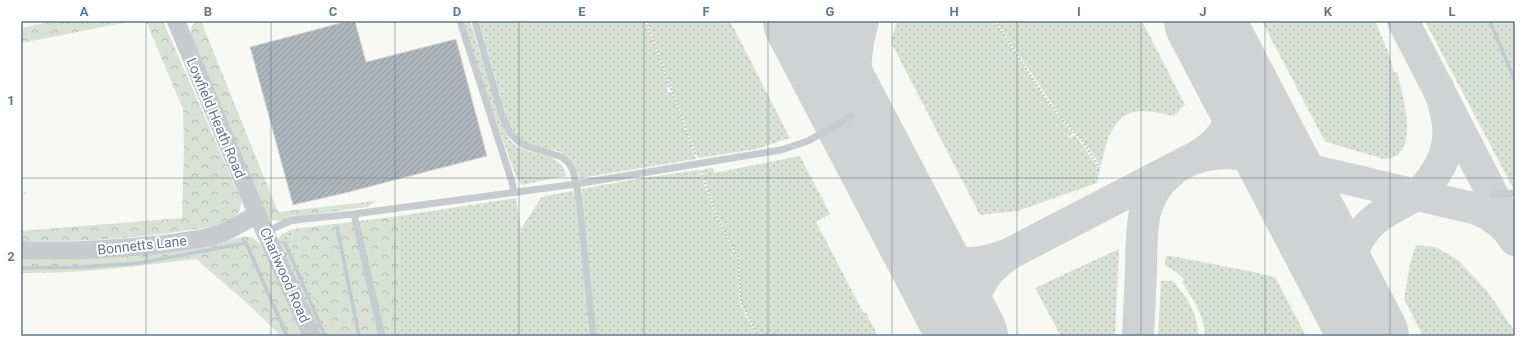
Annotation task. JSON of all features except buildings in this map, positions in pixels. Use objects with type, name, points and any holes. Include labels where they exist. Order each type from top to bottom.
[{"type":"street","name":"Lowfield Heath Road","points":[[176,21],[257,214]]},
{"type":"street","name":"Charlwood Road","points":[[257,214],[312,336]]},
{"type":"street","name":"Bonnetts Lane","points":[[21,250],[99,250],[195,240],[226,232],[257,214]]},
{"type":"lane","points":[[460,21],[514,192]]},
{"type":"lane","points":[[475,21],[502,115],[508,129],[515,139],[522,144],[534,150],[560,156],[566,160],[573,170],[576,184],[593,336]]},
{"type":"lane","points":[[265,232],[290,221],[354,214],[576,184],[790,148],[815,138],[852,116]]},
{"type":"lane","points":[[1494,195],[1515,193]]},
{"type":"lane","points":[[354,214],[382,336]]},
{"type":"path","points":[[646,21],[699,164],[716,215],[738,257],[741,301],[758,336]]},
{"type":"path","points":[[995,21],[1044,96],[1064,122],[1081,139],[1100,168]]},
{"type":"path","points":[[21,192],[26,193]]},
{"type":"green space","points":[[55,21],[133,21],[21,43],[21,28]]},
{"type":"green space","points":[[146,21],[163,21],[241,200],[239,212],[231,220],[216,226],[147,236],[64,241],[21,241],[21,231],[182,218],[184,149],[183,109]]},
{"type":"green space","points":[[195,21],[201,21],[278,212],[376,201],[367,207],[307,215],[279,221],[266,217],[191,34],[191,28]]},
{"type":"green space","points":[[464,21],[470,21],[507,136],[518,147],[546,156],[559,163],[564,169],[566,176],[522,185],[516,176],[487,96]]},
{"type":"green space","points":[[479,21],[645,21],[670,88],[667,87],[667,91],[672,93],[696,159],[580,178],[573,163],[565,154],[527,143],[518,136],[510,125]]},
{"type":"green space","points":[[647,21],[730,21],[790,138],[757,149],[698,158]]},
{"type":"green space","points":[[897,21],[994,21],[1045,99],[1073,133],[1068,137],[1070,138],[1075,135],[1100,170],[1097,183],[1017,211],[980,215],[891,42]]},
{"type":"green space","points":[[996,21],[1142,21],[1185,105],[1174,116],[1143,111],[1132,112],[1124,116],[1117,122],[1108,138],[1101,166],[1083,140],[1061,117]]},
{"type":"green space","points":[[1262,21],[1375,21],[1389,54],[1394,72],[1397,72],[1403,94],[1407,123],[1407,137],[1403,148],[1396,156],[1384,159],[1326,142]]},
{"type":"green space","points":[[1425,21],[1515,21],[1515,187],[1513,188]]},
{"type":"green space","points":[[800,156],[830,214],[816,222],[863,312],[866,313],[878,336],[759,336],[742,304],[739,259],[716,212],[702,170],[713,168],[714,173]]},
{"type":"green space","points":[[699,170],[714,212],[738,260],[739,300],[757,336],[596,336],[582,189],[636,179]]},
{"type":"green space","points":[[572,191],[576,197],[589,336],[401,336],[398,320],[399,216],[516,198],[521,229],[541,198]]},
{"type":"green space","points":[[399,216],[398,320],[401,336],[332,336],[290,244],[293,229]]},
{"type":"green space","points":[[293,229],[290,244],[332,336],[316,336],[278,243],[281,235]]},
{"type":"green space","points":[[250,237],[255,240],[264,250],[302,336],[281,336],[249,305],[196,259],[87,271],[21,273],[21,258],[206,244]]},
{"type":"green space","points":[[1416,245],[1436,247],[1459,261],[1487,291],[1515,332],[1515,336],[1423,336],[1404,299],[1410,264]]},
{"type":"green space","points":[[1119,249],[1115,336],[1061,336],[1035,288]]},
{"type":"green space","points":[[1166,256],[1275,277],[1306,336],[1205,336],[1203,321],[1194,301],[1182,282],[1184,279],[1175,271],[1165,266]]},
{"type":"green space","points":[[1161,281],[1173,281],[1183,294],[1194,313],[1198,328],[1198,336],[1158,336]]},
{"type":"waterway","points":[[1490,21],[1515,81]]},
{"type":"waterway","points":[[337,227],[359,336]]},
{"type":"waterway","points":[[21,268],[84,267],[139,263],[246,243],[244,240]]},
{"type":"waterway","points":[[246,243],[287,336]]},
{"type":"waterway","points":[[285,243],[325,336]]},
{"type":"taxiway","points":[[863,21],[856,54],[856,84],[861,114],[869,146]]},
{"type":"taxiway","points":[[1403,21],[1511,230]]},
{"type":"taxiway","points":[[1192,159],[1215,143],[1229,122],[1233,98],[1229,70]]},
{"type":"taxiway","points":[[1349,336],[1347,299],[1348,275],[1353,251],[1358,240],[1363,232],[1376,219],[1423,189],[1435,174],[1446,152],[1448,142],[1448,121],[1438,87]]},
{"type":"taxiway","points":[[914,233],[948,258],[957,262],[979,263],[1009,254],[1190,160],[1209,154],[1228,153],[1241,154],[1477,209],[1488,214],[1499,222],[1508,230],[1515,240]]},
{"type":"taxiway","points":[[1138,336],[1141,245],[1144,218],[1147,205],[1152,194],[1170,173]]},
{"type":"taxiway","points":[[972,336],[972,312],[974,300],[978,290],[990,270],[1008,255]]},
{"type":"runway","points":[[803,21],[968,336]]},
{"type":"runway","points":[[1204,21],[1369,336]]}]
